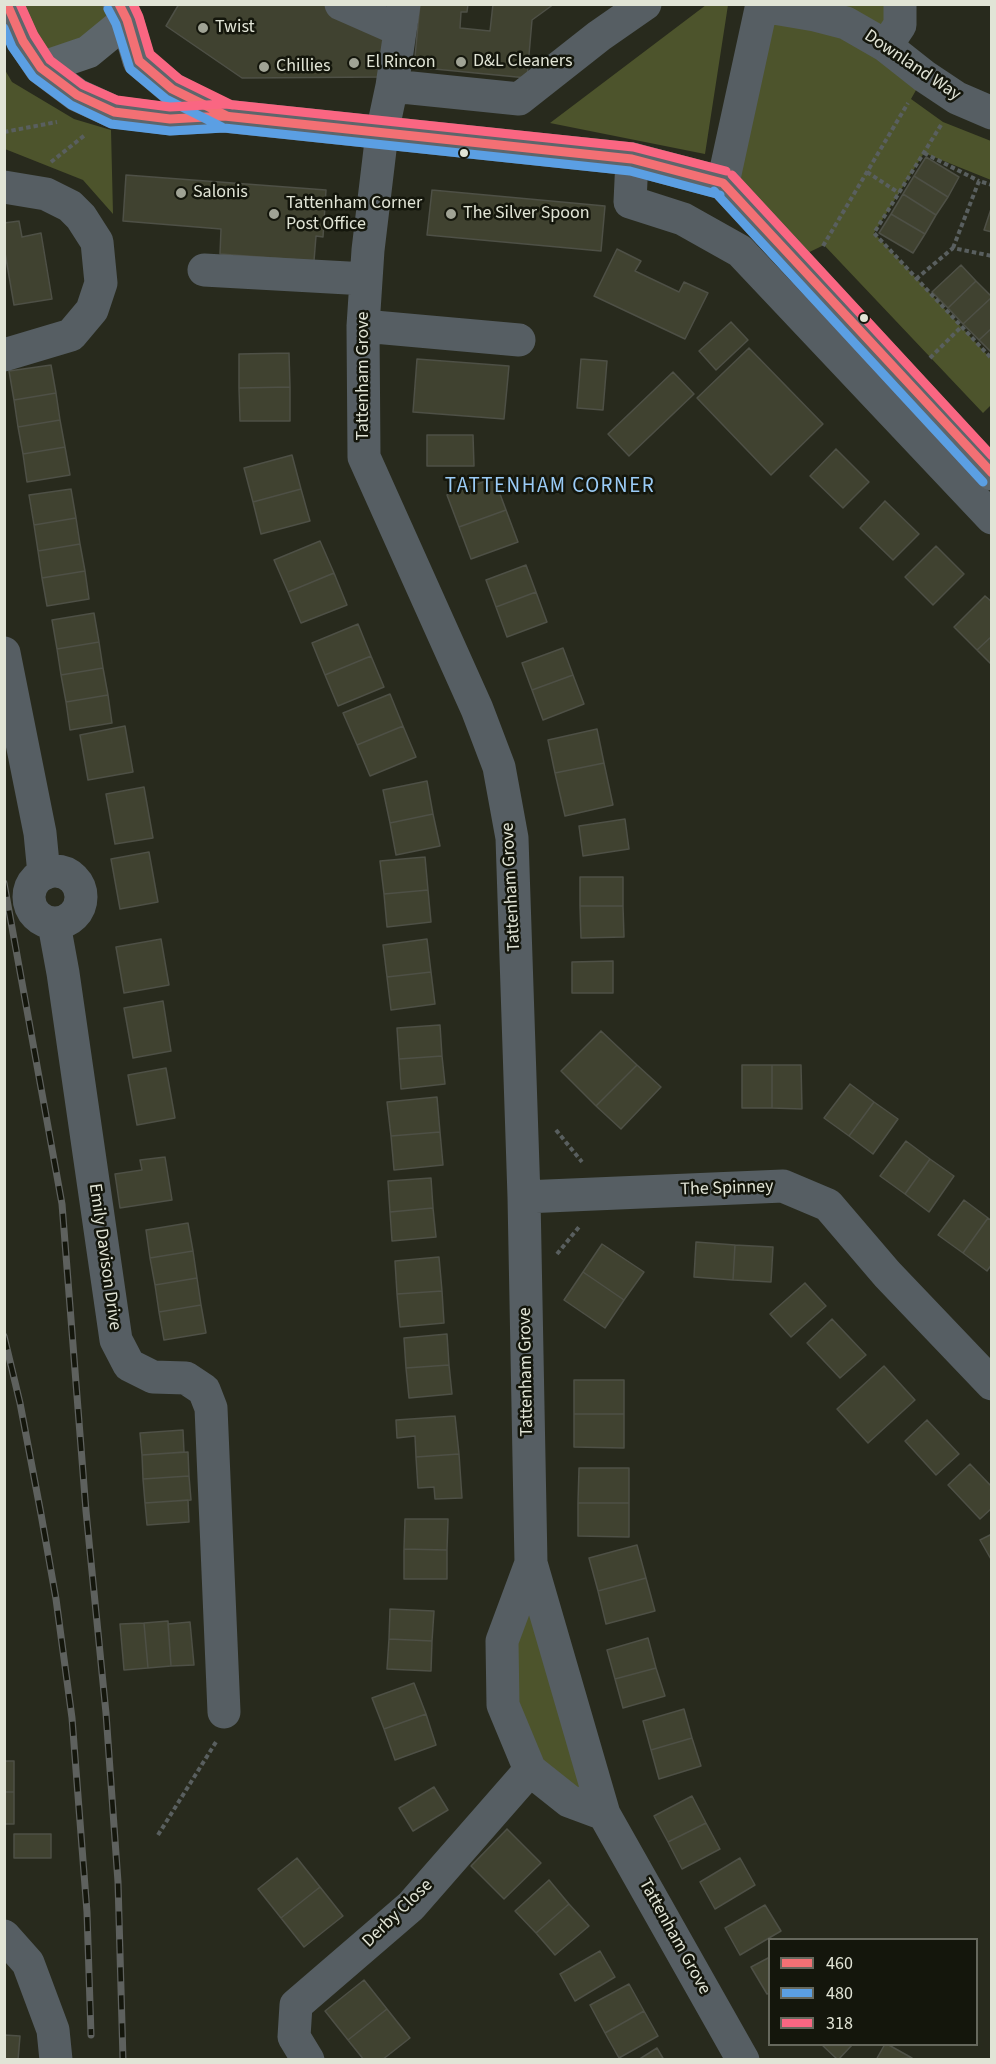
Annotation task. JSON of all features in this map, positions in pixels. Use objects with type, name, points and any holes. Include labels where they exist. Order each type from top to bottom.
[{"type":"main road","points":[[8,12],[23,41],[41,68],[77,95],[114,112],[170,119],[224,116],[632,159],[723,183],[992,474]]},
{"type":"main road","points":[[41,68],[88,52],[123,12]]},
{"type":"main road","points":[[123,12],[139,61],[172,89],[224,116]]},
{"type":"street","points":[[341,4],[402,17]]},
{"type":"street","points":[[392,86],[519,99],[599,36],[645,4]]},
{"type":"street","points":[[886,46],[900,26],[900,4]]},
{"type":"street","points":[[723,183],[762,5]]},
{"type":"street","name":"Downland Way","points":[[762,5],[846,23],[886,46],[957,98],[992,113]]},
{"type":"street","name":"Tattenham Grove","points":[[402,17],[392,86],[382,133],[366,279],[363,326],[364,457],[477,709],[499,767],[512,838],[524,1197],[531,1563],[604,1814],[743,2060]]},
{"type":"street","points":[[632,159],[630,202],[683,219],[740,251],[992,518]]},
{"type":"street","points":[[4,355],[71,335],[92,310],[101,283],[97,242],[81,217],[70,206],[46,194],[11,188]]},
{"type":"street","points":[[204,270],[366,279]]},
{"type":"street","points":[[363,326],[519,340]]},
{"type":"street","name":"Emily Davison Drive","points":[[4,653],[40,833],[44,874],[61,872],[69,875],[75,880],[82,896],[80,905],[70,919],[54,924],[65,985],[116,1340],[129,1365],[153,1377],[186,1378],[204,1390],[211,1408],[224,1712]]},
{"type":"street","name":"The Spinney","points":[[524,1197],[783,1186],[828,1205],[887,1274],[992,1384]]},
{"type":"street","name":"Tattenham Grove","points":[[531,1563],[502,1641],[504,1705],[530,1770],[569,1801],[604,1814]]},
{"type":"street","name":"Derby Close","points":[[308,2060],[294,2037],[296,2005],[411,1906],[530,1770]]},
{"type":"street","points":[[4,1936],[28,1963],[53,2030],[56,2060]]},
{"type":"path","points":[[793,260],[824,245],[924,76]]},
{"type":"path","points":[[957,98],[874,233],[992,359]]},
{"type":"path","points":[[11,188],[114,112]]},
{"type":"path","points":[[924,153],[979,181],[992,185]]},
{"type":"path","points":[[867,172],[899,194]]},
{"type":"path","points":[[916,279],[953,248],[979,181]]},
{"type":"path","points":[[953,248],[992,256]]},
{"type":"path","points":[[906,382],[961,327]]},
{"type":"path","points":[[520,1086],[608,1194],[526,1291]]},
{"type":"path","points":[[158,1835],[216,1741],[224,1712]]},
{"type":"green space","points":[[7,5],[119,5],[127,20],[41,68]]},
{"type":"green space","points":[[706,5],[728,5],[705,154],[550,123]]},
{"type":"green space","points":[[762,5],[900,5],[900,25],[924,76],[911,99],[943,122],[991,141],[991,180],[924,153],[874,233],[991,359],[991,405],[983,413],[824,245],[793,260],[723,183]]},
{"type":"green space","points":[[5,70],[12,82],[74,119],[111,130],[113,214],[83,180],[5,149]]},
{"type":"green space","points":[[531,1563],[604,1814],[569,1801],[503,1705]]},
{"type":"building","points":[[179,4],[322,4],[385,31],[383,77],[242,78],[166,26]]},
{"type":"building","points":[[420,4],[468,4],[467,12],[461,12],[460,28],[490,31],[493,4],[554,4],[532,20],[527,78],[414,67]]},
{"type":"building","points":[[926,157],[959,177],[948,197],[914,176]]},
{"type":"building","points":[[126,175],[326,190],[323,237],[316,236],[314,261],[220,254],[221,229],[123,221]]},
{"type":"building","points":[[914,176],[948,197],[936,215],[903,194]]},
{"type":"building","points":[[432,190],[605,206],[601,251],[427,235]]},
{"type":"building","points":[[903,194],[936,215],[925,234],[891,214]]},
{"type":"building","points":[[992,206],[992,232],[984,230]]},
{"type":"building","points":[[891,214],[925,234],[913,253],[879,233]]},
{"type":"building","points":[[19,221],[22,237],[41,233],[52,299],[14,305],[4,247],[4,223]]},
{"type":"building","points":[[617,249],[641,261],[635,271],[679,292],[684,282],[708,293],[685,339],[594,296]]},
{"type":"building","points":[[961,265],[976,281],[948,308],[932,292]]},
{"type":"building","points":[[976,281],[992,297],[963,324],[948,308]]},
{"type":"building","points":[[992,297],[992,328],[979,340],[963,324]]},
{"type":"building","points":[[731,322],[748,340],[716,370],[699,351]]},
{"type":"building","points":[[992,328],[992,353],[979,340]]},
{"type":"building","points":[[749,348],[823,424],[771,475],[697,398]]},
{"type":"building","points":[[289,353],[290,387],[239,388],[239,354]]},
{"type":"building","points":[[417,359],[509,366],[504,419],[413,412]]},
{"type":"building","points":[[581,359],[607,361],[603,410],[577,408]]},
{"type":"building","points":[[51,365],[56,393],[14,400],[9,371]]},
{"type":"building","points":[[673,372],[694,394],[629,456],[608,434]]},
{"type":"building","points":[[290,387],[290,421],[240,421],[239,388]]},
{"type":"building","points":[[56,393],[60,420],[18,427],[14,400]]},
{"type":"building","points":[[60,420],[65,447],[23,454],[18,427]]},
{"type":"building","points":[[427,435],[473,435],[474,466],[427,466]]},
{"type":"building","points":[[65,447],[70,475],[27,482],[23,454]]},
{"type":"building","points":[[836,449],[869,482],[843,508],[810,476]]},
{"type":"building","points":[[292,455],[301,489],[253,502],[244,468]]},
{"type":"building","points":[[494,478],[506,510],[459,527],[447,495]]},
{"type":"building","points":[[71,489],[76,518],[34,525],[29,495]]},
{"type":"building","points":[[301,489],[310,521],[261,534],[253,502]]},
{"type":"building","points":[[885,501],[919,534],[893,560],[860,528]]},
{"type":"building","points":[[506,510],[518,542],[471,559],[459,527]]},
{"type":"building","points":[[76,518],[80,544],[38,551],[34,525]]},
{"type":"building","points":[[320,541],[334,573],[288,592],[274,560]]},
{"type":"building","points":[[80,544],[85,571],[42,578],[38,551]]},
{"type":"building","points":[[936,546],[964,574],[933,605],[905,577]]},
{"type":"building","points":[[526,565],[536,592],[496,607],[486,580]]},
{"type":"building","points":[[85,571],[89,599],[47,606],[42,578]]},
{"type":"building","points":[[334,573],[347,605],[301,623],[288,592]]},
{"type":"building","points":[[536,592],[547,622],[507,637],[496,607]]},
{"type":"building","points":[[985,596],[992,602],[992,636],[977,650],[954,627]]},
{"type":"building","points":[[94,613],[99,642],[57,649],[52,620]]},
{"type":"building","points":[[358,624],[371,656],[325,675],[312,643]]},
{"type":"building","points":[[992,636],[992,665],[977,650]]},
{"type":"building","points":[[99,642],[103,668],[61,675],[57,649]]},
{"type":"building","points":[[563,648],[573,675],[532,690],[522,663]]},
{"type":"building","points":[[371,656],[384,687],[338,706],[325,675]]},
{"type":"building","points":[[103,668],[108,695],[66,702],[61,675]]},
{"type":"building","points":[[573,675],[584,704],[543,720],[532,690]]},
{"type":"building","points":[[390,694],[403,726],[357,745],[343,713]]},
{"type":"building","points":[[108,695],[112,723],[70,730],[66,702]]},
{"type":"building","points":[[125,726],[133,772],[88,780],[80,735]]},
{"type":"building","points":[[403,726],[416,757],[370,776],[357,745]]},
{"type":"building","points":[[597,729],[604,763],[555,773],[548,740]]},
{"type":"building","points":[[604,763],[613,805],[565,816],[555,773]]},
{"type":"building","points":[[427,781],[433,814],[390,823],[383,790]]},
{"type":"building","points":[[144,787],[153,838],[115,844],[106,794]]},
{"type":"building","points":[[433,814],[440,846],[396,855],[390,823]]},
{"type":"building","points":[[625,819],[629,849],[583,856],[579,826]]},
{"type":"building","points":[[149,852],[158,902],[120,909],[111,859]]},
{"type":"building","points":[[425,857],[428,890],[384,894],[380,861]]},
{"type":"building","points":[[580,877],[623,877],[623,906],[580,906]]},
{"type":"building","points":[[428,890],[431,922],[387,927],[384,894]]},
{"type":"building","points":[[580,906],[623,906],[624,937],[581,938]]},
{"type":"building","points":[[161,939],[169,985],[124,993],[116,947]]},
{"type":"building","points":[[427,939],[431,972],[387,977],[383,945]]},
{"type":"building","points":[[613,961],[613,993],[572,993],[572,962]]},
{"type":"building","points":[[431,972],[435,1004],[391,1010],[387,977]]},
{"type":"building","points":[[163,1001],[171,1051],[133,1058],[124,1008]]},
{"type":"building","points":[[440,1025],[442,1056],[399,1059],[397,1028]]},
{"type":"building","points":[[601,1031],[637,1065],[596,1106],[561,1071]]},
{"type":"building","points":[[442,1056],[445,1084],[401,1089],[399,1059]]},
{"type":"building","points":[[637,1065],[661,1087],[621,1129],[596,1106]]},
{"type":"building","points":[[742,1065],[772,1065],[772,1108],[742,1108]]},
{"type":"building","points":[[772,1065],[801,1065],[802,1109],[772,1108]]},
{"type":"building","points":[[166,1068],[175,1118],[137,1125],[128,1075]]},
{"type":"building","points":[[850,1084],[874,1102],[849,1136],[824,1118]]},
{"type":"building","points":[[437,1097],[440,1132],[391,1136],[387,1102]]},
{"type":"building","points":[[874,1102],[898,1119],[873,1154],[849,1136]]},
{"type":"building","points":[[440,1132],[443,1165],[394,1170],[391,1136]]},
{"type":"building","points":[[906,1141],[930,1159],[905,1194],[880,1176]]},
{"type":"building","points":[[165,1157],[172,1200],[120,1208],[115,1174],[142,1170],[140,1160]]},
{"type":"building","points":[[930,1159],[954,1176],[929,1212],[905,1194]]},
{"type":"building","points":[[431,1178],[433,1208],[390,1212],[388,1181]]},
{"type":"building","points":[[964,1200],[988,1218],[963,1253],[938,1235]]},
{"type":"building","points":[[433,1208],[436,1237],[392,1241],[390,1212]]},
{"type":"building","points":[[988,1218],[992,1221],[992,1264],[987,1271],[963,1253]]},
{"type":"building","points":[[188,1223],[193,1251],[150,1258],[146,1230]]},
{"type":"building","points":[[696,1242],[735,1245],[733,1280],[694,1277]]},
{"type":"building","points":[[602,1244],[644,1272],[624,1300],[583,1272]]},
{"type":"building","points":[[735,1245],[773,1247],[771,1282],[733,1280]]},
{"type":"building","points":[[193,1251],[197,1278],[155,1285],[150,1258]]},
{"type":"building","points":[[439,1257],[442,1291],[397,1294],[395,1261]]},
{"type":"building","points":[[583,1272],[624,1300],[605,1328],[564,1300]]},
{"type":"building","points":[[197,1278],[201,1305],[159,1312],[155,1285]]},
{"type":"building","points":[[805,1283],[826,1306],[791,1337],[770,1314]]},
{"type":"building","points":[[442,1291],[444,1323],[400,1327],[397,1294]]},
{"type":"building","points":[[201,1305],[206,1333],[164,1340],[159,1312]]},
{"type":"building","points":[[832,1319],[866,1355],[840,1378],[807,1343]]},
{"type":"building","points":[[447,1334],[449,1365],[406,1368],[404,1338]]},
{"type":"building","points":[[449,1365],[452,1394],[409,1398],[406,1368]]},
{"type":"building","points":[[884,1366],[915,1400],[868,1443],[837,1409]]},
{"type":"building","points":[[574,1380],[624,1380],[624,1414],[574,1414]]},
{"type":"building","points":[[574,1414],[624,1414],[624,1448],[574,1447]]},
{"type":"building","points":[[455,1416],[459,1454],[416,1457],[415,1436],[397,1438],[396,1420]]},
{"type":"building","points":[[927,1420],[959,1454],[936,1475],[905,1441]]},
{"type":"building","points":[[183,1430],[184,1452],[142,1455],[140,1433]]},
{"type":"building","points":[[188,1452],[189,1476],[143,1479],[142,1455]]},
{"type":"building","points":[[459,1454],[462,1498],[435,1499],[434,1487],[418,1488],[416,1457]]},
{"type":"building","points":[[970,1464],[992,1487],[992,1508],[980,1519],[948,1485]]},
{"type":"building","points":[[579,1468],[629,1468],[629,1503],[578,1503]]},
{"type":"building","points":[[189,1476],[191,1500],[145,1503],[143,1479]]},
{"type":"building","points":[[188,1500],[189,1522],[147,1525],[145,1503]]},
{"type":"building","points":[[578,1503],[629,1503],[629,1537],[578,1536]]},
{"type":"building","points":[[405,1519],[448,1519],[447,1550],[404,1549]]},
{"type":"building","points":[[992,1534],[992,1561],[980,1540]]},
{"type":"building","points":[[637,1545],[646,1578],[598,1591],[589,1558]]},
{"type":"building","points":[[404,1549],[447,1550],[447,1579],[404,1579]]},
{"type":"building","points":[[646,1578],[655,1611],[606,1624],[598,1591]]},
{"type":"building","points":[[390,1609],[434,1611],[432,1641],[389,1639]]},
{"type":"building","points":[[168,1621],[171,1666],[148,1668],[144,1623]]},
{"type":"building","points":[[190,1622],[194,1665],[171,1666],[168,1624]]},
{"type":"building","points":[[144,1623],[148,1668],[124,1670],[120,1624]]},
{"type":"building","points":[[648,1638],[656,1668],[615,1679],[607,1650]]},
{"type":"building","points":[[389,1639],[432,1641],[431,1671],[387,1669]]},
{"type":"building","points":[[656,1668],[665,1696],[623,1708],[615,1679]]},
{"type":"building","points":[[414,1683],[426,1714],[384,1729],[372,1698]]},
{"type":"building","points":[[684,1709],[692,1738],[651,1750],[643,1721]]},
{"type":"building","points":[[426,1714],[436,1745],[395,1760],[384,1729]]},
{"type":"building","points":[[692,1738],[701,1766],[659,1779],[651,1750]]},
{"type":"building","points":[[4,1761],[14,1761],[14,1792],[4,1792]]},
{"type":"building","points":[[434,1787],[448,1810],[413,1831],[399,1808]]},
{"type":"building","points":[[4,1792],[14,1792],[14,1824],[4,1824]]},
{"type":"building","points":[[692,1796],[706,1823],[668,1842],[654,1816]]},
{"type":"building","points":[[706,1823],[720,1849],[682,1869],[668,1842]]},
{"type":"building","points":[[507,1829],[541,1863],[504,1899],[471,1866]]},
{"type":"building","points":[[14,1834],[51,1834],[51,1858],[14,1858]]},
{"type":"building","points":[[297,1858],[320,1887],[281,1918],[258,1889]]},
{"type":"building","points":[[740,1858],[755,1885],[715,1909],[700,1882]]},
{"type":"building","points":[[549,1880],[569,1904],[536,1933],[515,1911]]},
{"type":"building","points":[[320,1887],[343,1916],[304,1947],[281,1918]]},
{"type":"building","points":[[569,1904],[589,1926],[555,1955],[536,1933]]},
{"type":"building","points":[[765,1905],[781,1931],[740,1955],[725,1928]]},
{"type":"building","points":[[600,1951],[615,1977],[575,2001],[560,1974]]},
{"type":"building","points":[[768,1958],[768,1994],[767,1994],[751,1967]]},
{"type":"building","points":[[364,1980],[387,2009],[348,2040],[325,2011]]},
{"type":"building","points":[[629,1984],[644,2011],[605,2033],[590,2005]]},
{"type":"building","points":[[387,2009],[410,2038],[382,2060],[364,2060],[348,2040]]},
{"type":"building","points":[[644,2011],[658,2036],[619,2058],[605,2033]]},
{"type":"building","points":[[4,2035],[20,2036],[18,2060],[4,2060]]},
{"type":"building","points":[[823,2046],[851,2046],[838,2060]]},
{"type":"building","points":[[884,2046],[891,2046],[912,2058],[876,2060]]},
{"type":"building","points":[[657,2048],[664,2060],[638,2060]]},
{"type":"railway","points":[[4,883],[62,1204],[86,1511],[106,1713],[118,1882],[123,2060]]},
{"type":"railway","points":[[4,1336],[20,1403],[41,1514],[56,1599],[72,1718],[87,1912],[91,2035]]},
{"type":"transit line","name":"460","points":[[7,4],[23,41],[41,68],[77,95],[114,112],[170,119],[224,116],[632,159],[723,183]]},
{"type":"transit line","name":"318","points":[[20,4],[34,35],[50,60],[83,85],[117,100],[170,107],[225,104],[633,147],[726,171]]},
{"type":"transit line","name":"460","points":[[119,4],[127,20],[139,61],[172,89],[227,116]]},
{"type":"transit line","name":"318","points":[[133,4],[150,54],[179,79],[232,105]]},
{"type":"transit line","name":"480","points":[[108,9],[116,24],[130,69],[166,99],[222,127]]},
{"type":"transit line","name":"480","points":[[4,28],[12,47],[33,77],[71,105],[111,124],[170,131],[224,128],[630,171],[720,195]]},
{"type":"transit line","name":"318","points":[[732,175],[992,456]]},
{"type":"transit line","name":"460","points":[[723,183],[992,473]]},
{"type":"transit line","name":"480","points":[[714,191],[983,482]]},
{"type":"place","name":"Twist","points":[[203,28]]},
{"type":"place","name":"D&L Cleaners","points":[[461,62]]},
{"type":"place","name":"El Rincon","points":[[354,63]]},
{"type":"place","name":"Chillies","points":[[264,67]]},
{"type":"place","name":"Salonis","points":[[181,193]]},
{"type":"place","name":"Tattenham Corner Post Office","points":[[274,214]]},
{"type":"place","name":"The Silver Spoon","points":[[451,214]]},
{"type":"district","name":"TATTENHAM CORNER","points":[[550,487]]}]
